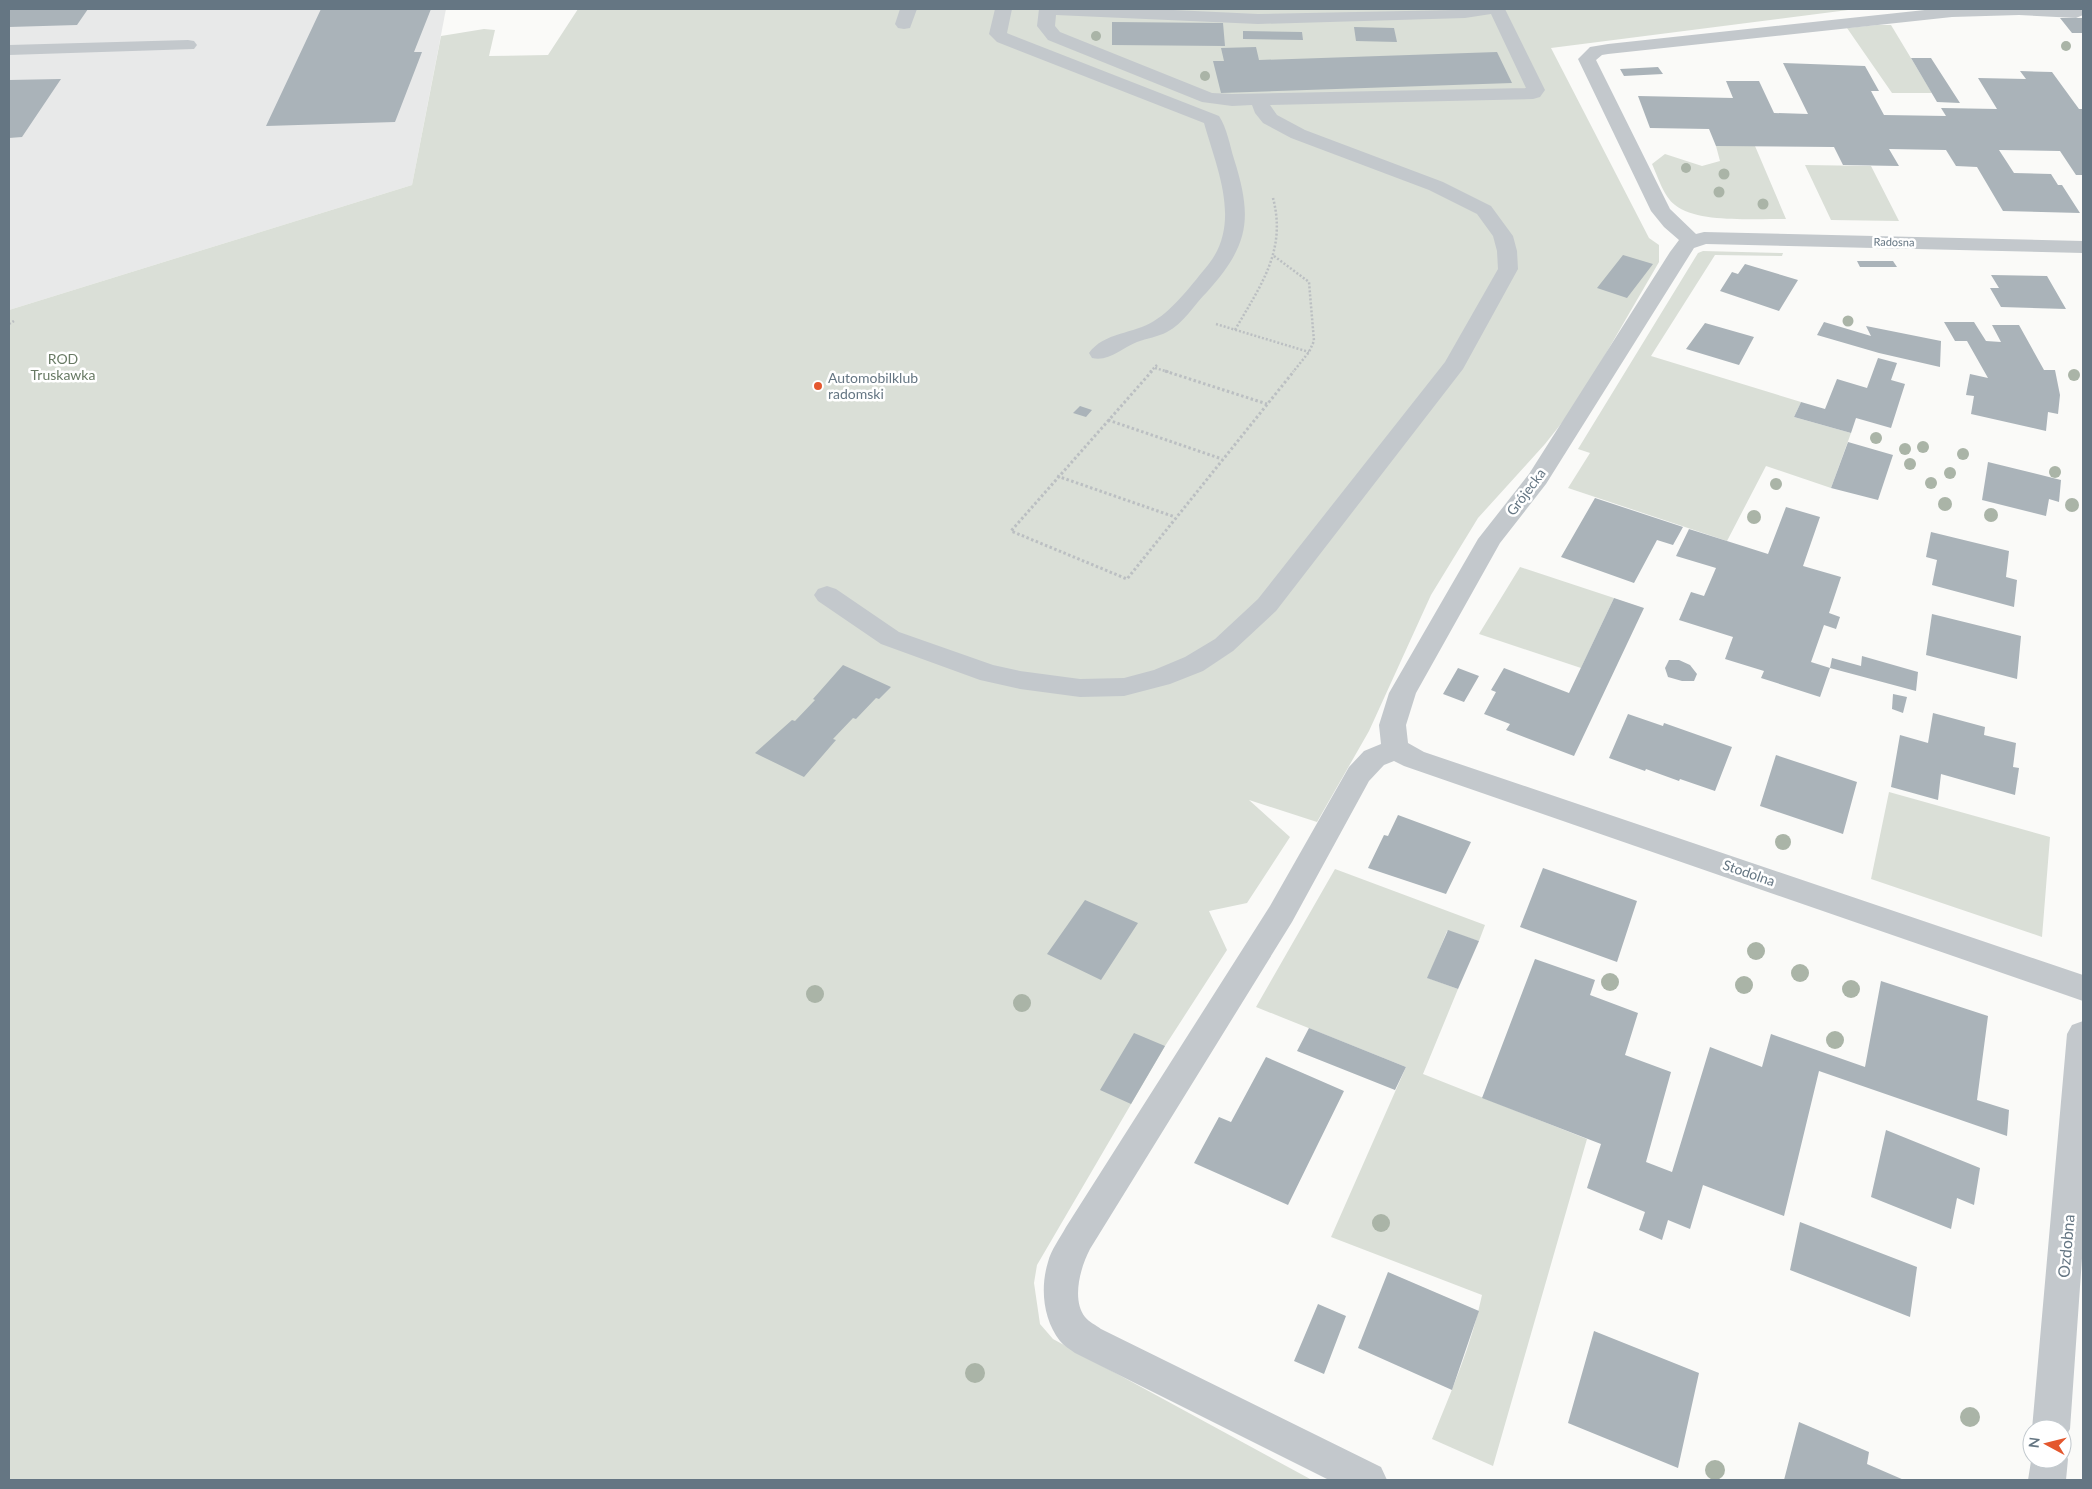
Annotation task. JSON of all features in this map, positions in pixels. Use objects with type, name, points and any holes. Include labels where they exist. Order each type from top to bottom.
[{"type":"street","points":[[1003,9],[998,34],[1003,38],[1212,120]]},
{"type":"street","points":[[1492,9],[1465,13],[1258,18],[1048,9],[1046,26],[1054,36],[1209,98],[1221,100],[1533,93],[1536,90],[1535,85],[1497,9]]},
{"type":"street","points":[[1698,240],[1671,223],[1662,211],[1589,65],[1587,59],[1591,54],[1596,51],[1618,48],[1934,14],[2019,10],[2076,13]]},
{"type":"street","points":[[9,50],[188,45]]},
{"type":"street","points":[[1100,353],[1115,343],[1164,326],[1214,272],[1226,254],[1233,237],[1236,204],[1212,120],[1221,100]]},
{"type":"street","points":[[826,595],[890,638],[945,659],[989,673],[1020,680],[1080,688],[1124,687],[1161,677],[1194,664],[1224,645],[1267,605],[1455,364],[1508,268],[1503,236],[1484,210],[1436,186],[1298,134],[1270,119],[1264,113],[1259,100]]},
{"type":"street","name":"Radosna","points":[[1698,240],[2083,247]]},
{"type":"street","name":"Grójecka","points":[[1406,754],[1393,738],[1395,709],[1453,601],[1490,538],[1538,479],[1680,252],[1698,240]]},
{"type":"street","points":[[1368,1480],[1088,1341],[1073,1330],[1063,1312],[1060,1286],[1065,1262],[1078,1238],[1281,914],[1359,774],[1374,758],[1406,754]]},
{"type":"street","name":"Stodolna","points":[[1406,754],[2083,988]]},
{"type":"street","name":"Ozdobna","points":[[2052,1419],[2083,1034]]},
{"type":"path","points":[[1161,361],[1057,476],[1011,531],[1127,578],[1309,352],[1314,341],[1309,282],[1274,256]]},
{"type":"path","points":[[9,324],[14,321]]},
{"type":"path","points":[[1208,321],[1309,352]]},
{"type":"path","points":[[1155,368],[1267,404]]},
{"type":"path","points":[[1108,420],[1222,459]]},
{"type":"path","points":[[1057,476],[1175,517]]},
{"type":"shaded area","points":[[9,9],[446,9],[412,185],[9,310]]},
{"type":"green space","name":"ROD Truskawka","points":[[578,9],[1856,9],[1551,48],[1649,238],[1659,245],[1659,262],[1576,405],[1545,444],[1478,518],[1431,595],[1369,731],[1317,822],[1249,800],[1290,837],[1247,903],[1209,911],[1227,950],[1165,1046],[1037,1265],[1034,1283],[1040,1324],[1053,1339],[1312,1480],[9,1480],[9,310],[412,185],[441,36],[484,29],[495,30],[489,56],[548,55]]},
{"type":"green space","points":[[1891,25],[1932,93],[1892,93],[1847,28]]},
{"type":"green space","points":[[1716,146],[1755,146],[1786,219],[1713,218],[1685,211],[1671,201],[1652,164],[1665,154],[1702,166],[1720,161]]},
{"type":"green space","points":[[1805,165],[1871,166],[1899,221],[1831,220]]},
{"type":"green space","points":[[1703,251],[1783,253],[1782,256],[1715,255],[1651,356],[1801,402],[1794,417],[1851,433],[1831,488],[1766,466],[1727,541],[1568,488],[1590,453],[1578,449],[1698,253]]},
{"type":"green space","points":[[1520,567],[1614,598],[1581,668],[1479,634]]},
{"type":"green space","points":[[1889,792],[2050,837],[2042,937],[1871,879]]},
{"type":"green space","points":[[1335,869],[1485,925],[1479,941],[1447,931],[1428,978],[1458,989],[1423,1074],[1587,1139],[1493,1466],[1432,1439],[1467,1350],[1482,1295],[1331,1237],[1406,1067],[1256,1007]]},
{"type":"building","points":[[9,9],[88,9],[77,25],[9,27]]},
{"type":"building","points":[[321,9],[431,9],[414,52],[422,52],[395,122],[266,126]]},
{"type":"building","points":[[2060,18],[2083,18],[2083,33],[2072,33]]},
{"type":"building","points":[[1112,22],[1223,23],[1225,46],[1112,45]]},
{"type":"building","points":[[1354,27],[1394,28],[1397,42],[1356,41]]},
{"type":"building","points":[[1243,31],[1302,32],[1303,40],[1243,39]]},
{"type":"building","points":[[1256,47],[1259,60],[1497,52],[1512,83],[1221,93],[1213,61],[1224,61],[1221,48]]},
{"type":"building","points":[[1911,58],[1931,58],[1960,103],[1937,102]]},
{"type":"building","points":[[1783,63],[1865,66],[1879,91],[1871,91],[1884,115],[1946,116],[1941,108],[1997,109],[1978,78],[2026,79],[2020,71],[2052,72],[2079,109],[2083,109],[2083,175],[2076,175],[2060,151],[1999,150],[2014,173],[2051,174],[2058,185],[2062,185],[2080,213],[2003,211],[1977,167],[1956,166],[1946,150],[1889,149],[1899,166],[1843,165],[1834,147],[1716,146],[1709,129],[1650,128],[1638,96],[1733,98],[1726,81],[1759,81],[1774,113],[1808,114]]},
{"type":"building","points":[[1658,67],[1663,74],[1624,76],[1620,69]]},
{"type":"building","points":[[61,79],[22,137],[9,138],[9,80]]},
{"type":"building","points":[[1623,255],[1653,264],[1627,298],[1597,288]]},
{"type":"building","points":[[1857,261],[1893,261],[1897,267],[1860,267]]},
{"type":"building","points":[[1745,264],[1798,280],[1779,311],[1720,291],[1732,272],[1738,274]]},
{"type":"building","points":[[1991,275],[2047,276],[2066,309],[2001,307],[1990,288],[1999,288]]},
{"type":"building","points":[[1824,322],[1871,336],[1866,326],[1941,341],[1940,367],[1879,353],[1817,335]]},
{"type":"building","points":[[1944,322],[1974,322],[1986,341],[2001,342],[1992,325],[2019,325],[2044,370],[2055,370],[2060,395],[2058,414],[2048,412],[2046,431],[1971,414],[1974,396],[1966,395],[1970,374],[1988,378],[1967,341],[1955,341]]},
{"type":"building","points":[[1705,323],[1754,337],[1739,365],[1686,349]]},
{"type":"building","points":[[1878,358],[1897,363],[1891,380],[1905,384],[1891,428],[1856,418],[1851,433],[1794,417],[1801,402],[1825,409],[1837,379],[1867,388]]},
{"type":"building","points":[[1080,406],[1092,410],[1086,417],[1073,413]]},
{"type":"building","points":[[1848,442],[1893,455],[1878,500],[1831,488]]},
{"type":"building","points":[[1988,462],[2061,480],[2059,502],[2049,499],[2046,516],[1982,500]]},
{"type":"building","points":[[1595,498],[1683,527],[1673,545],[1657,540],[1634,583],[1561,557]]},
{"type":"building","points":[[1786,507],[1820,517],[1803,566],[1841,577],[1829,613],[1840,617],[1836,629],[1824,625],[1811,662],[1830,668],[1820,697],[1761,678],[1764,671],[1725,659],[1733,637],[1679,620],[1691,592],[1704,596],[1716,568],[1676,556],[1689,529],[1768,554]]},
{"type":"building","points":[[1931,532],[2009,551],[2006,577],[2017,580],[2014,607],[1932,585],[1937,560],[1926,557]]},
{"type":"building","points":[[1614,598],[1644,608],[1574,756],[1506,730],[1510,724],[1484,714],[1496,692],[1491,690],[1504,668],[1569,693]]},
{"type":"building","points":[[1932,614],[2021,636],[2017,679],[1926,655]]},
{"type":"building","points":[[1862,656],[1918,672],[1916,691],[1830,668],[1832,658],[1861,666]]},
{"type":"building","points":[[1669,660],[1679,660],[1690,665],[1697,674],[1694,681],[1682,681],[1668,677],[1665,668]]},
{"type":"building","points":[[843,665],[891,687],[879,699],[876,698],[856,719],[853,718],[833,739],[836,740],[804,777],[755,753],[792,720],[795,721],[815,700],[813,699]]},
{"type":"building","points":[[1458,668],[1479,676],[1464,702],[1443,694]]},
{"type":"building","points":[[1893,694],[1907,697],[1903,713],[1892,709]]},
{"type":"building","points":[[1933,713],[1985,727],[1984,735],[2016,743],[2013,767],[2019,768],[2015,795],[1941,774],[1938,800],[1891,787],[1900,735],[1928,743]]},
{"type":"building","points":[[1628,714],[1663,726],[1664,723],[1732,747],[1715,791],[1646,769],[1645,771],[1609,758]]},
{"type":"building","points":[[1776,755],[1857,782],[1843,834],[1760,806]]},
{"type":"building","points":[[1398,815],[1471,842],[1446,894],[1368,868],[1384,835],[1388,836]]},
{"type":"building","points":[[1543,868],[1637,901],[1617,962],[1520,927]]},
{"type":"building","points":[[1085,900],[1138,923],[1101,980],[1047,954]]},
{"type":"building","points":[[1448,930],[1479,941],[1458,989],[1427,978]]},
{"type":"building","points":[[1535,959],[1595,980],[1590,995],[1638,1013],[1625,1055],[1671,1072],[1646,1162],[1672,1172],[1710,1047],[1762,1067],[1771,1034],[1865,1067],[1881,981],[1988,1016],[1977,1100],[2009,1110],[2007,1136],[1819,1071],[1784,1216],[1703,1185],[1690,1229],[1668,1220],[1662,1240],[1639,1230],[1645,1212],[1587,1188],[1601,1144],[1482,1098]]},
{"type":"building","points":[[1309,1028],[1406,1067],[1395,1090],[1297,1051]]},
{"type":"building","points":[[1134,1033],[1165,1046],[1131,1104],[1100,1090]]},
{"type":"building","points":[[1266,1057],[1344,1091],[1288,1205],[1194,1163],[1219,1117],[1231,1122]]},
{"type":"building","points":[[1886,1130],[1980,1168],[1974,1205],[1957,1198],[1951,1229],[1871,1197]]},
{"type":"building","points":[[1800,1222],[1917,1267],[1910,1317],[1790,1270]]},
{"type":"building","points":[[1388,1272],[1479,1311],[1452,1390],[1358,1348]]},
{"type":"building","points":[[1318,1304],[1346,1316],[1324,1374],[1294,1361]]},
{"type":"building","points":[[1594,1331],[1699,1373],[1678,1468],[1568,1423]]},
{"type":"building","points":[[1799,1422],[1869,1452],[1867,1464],[1904,1480],[1784,1480]]},
{"type":"place","name":"Automobilklub radomski","points":[[818,386]]}]
